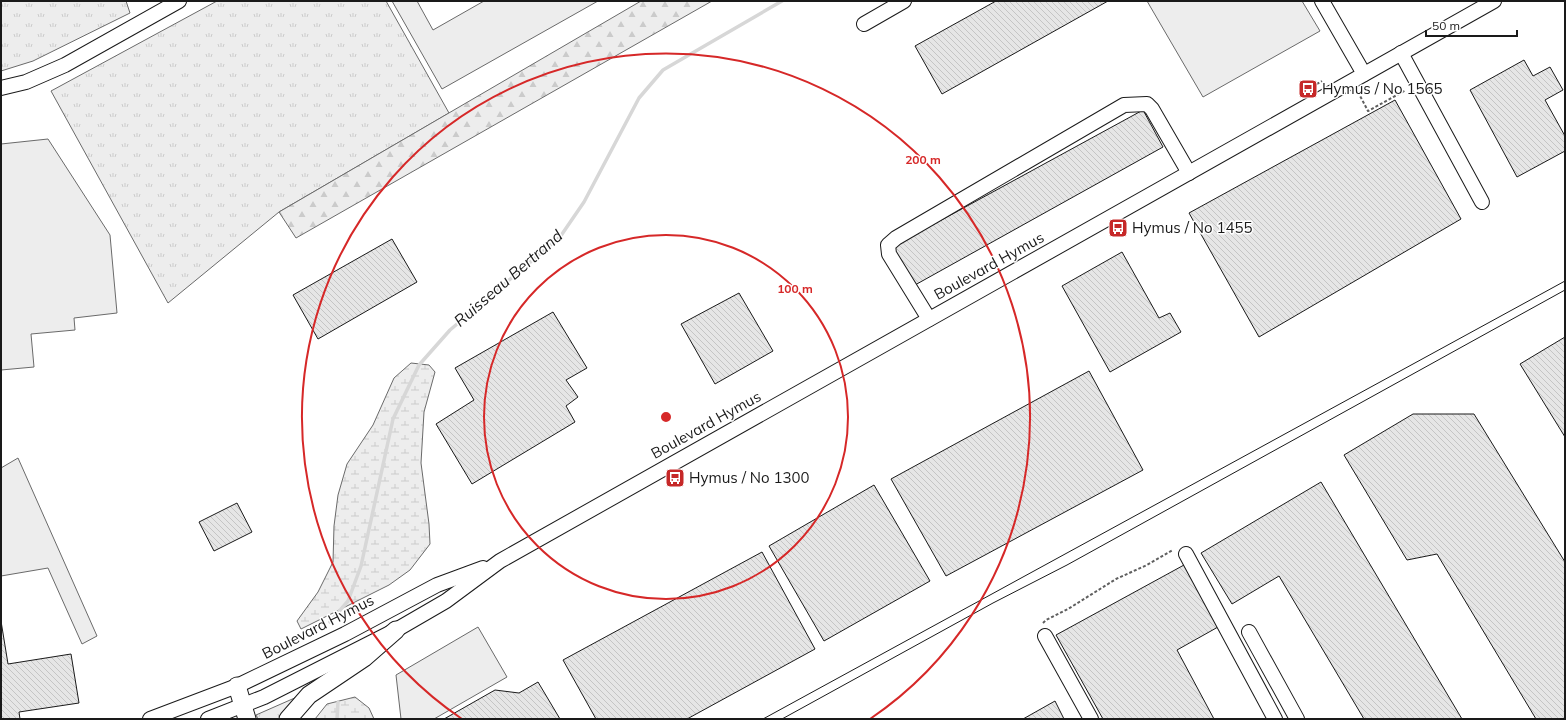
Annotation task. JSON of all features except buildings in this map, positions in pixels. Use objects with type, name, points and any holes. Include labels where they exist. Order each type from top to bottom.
[{"type":"main road","points":[[288,719],[310,695],[364,658],[396,630]]},
{"type":"main road","points":[[237,686],[245,712]]},
{"type":"street","points":[[1,88],[26,82],[65,66],[179,1]]},
{"type":"street","points":[[864,24],[904,1]]},
{"type":"street","points":[[1322,1],[1364,74]]},
{"type":"street","name":"Boulevard Hymus","points":[[208,719],[245,712],[283,688],[396,630],[446,601],[500,561],[1494,1]]},
{"type":"street","points":[[1401,53],[1482,202]]},
{"type":"street","points":[[929,319],[889,254],[888,245],[896,238],[1124,105],[1147,104],[1152,108],[1189,173]]},
{"type":"street","points":[[1186,554],[1275,719]]},
{"type":"street","name":"Boulevard Hymus","points":[[150,719],[237,686],[346,634],[437,585],[500,561]]},
{"type":"street","points":[[1249,632],[1297,719]]},
{"type":"street","points":[[1045,636],[1091,719]]},
{"type":"path","points":[[1358,93],[1369,112],[1400,94]]},
{"type":"path","points":[[1045,636],[1041,628],[1046,620],[1068,609],[1116,579],[1147,565],[1173,550],[1179,549],[1186,554]]},
{"type":"green space","points":[[1,1],[126,1],[130,13],[33,61],[1,71]]},
{"type":"green space","points":[[217,1],[386,1],[449,113],[279,212],[168,303],[51,91]]},
{"type":"green space","points":[[641,1],[712,1],[296,238],[279,212]]},
{"type":"green space","points":[[411,363],[429,365],[435,372],[424,412],[421,463],[429,524],[430,544],[410,570],[389,585],[301,629],[297,621],[318,592],[333,562],[334,526],[338,495],[347,464],[373,425],[394,378]]},
{"type":"green space","points":[[306,693],[283,719],[258,719],[256,715]]},
{"type":"green space","points":[[355,697],[369,708],[374,719],[315,719],[327,704]]},
{"type":"shaded area","points":[[392,1],[417,1],[433,30],[484,1],[598,1],[442,89]]},
{"type":"shaded area","points":[[1147,1],[1302,1],[1320,31],[1203,97]]},
{"type":"shaded area","points":[[48,139],[110,235],[117,313],[74,318],[75,330],[31,334],[34,367],[1,370],[1,144]]},
{"type":"shaded area","points":[[18,458],[97,636],[82,644],[48,568],[1,576],[1,468]]},
{"type":"shaded area","points":[[478,627],[507,677],[434,719],[401,719],[396,675]]},
{"type":"waterway","name":"Ruisseau Bertrand","points":[[330,622],[348,601],[361,566],[393,419],[419,365],[450,330],[560,237],[584,202],[639,98],[663,70],[782,1]]},
{"type":"waterway","name":"Ruisseau Bertrand","points":[[337,719],[338,702]]},
{"type":"tram line","points":[[763,719],[1565,281]]},
{"type":"tram line","points":[[782,719],[993,603],[1067,565],[1565,290]]},
{"type":"place","name":"Hymus / No 1565","points":[[1308,89]]},
{"type":"place","name":"Hymus / No 1455","points":[[1118,228]]},
{"type":"place","name":"Hymus / No 1300","points":[[675,478]]}]
